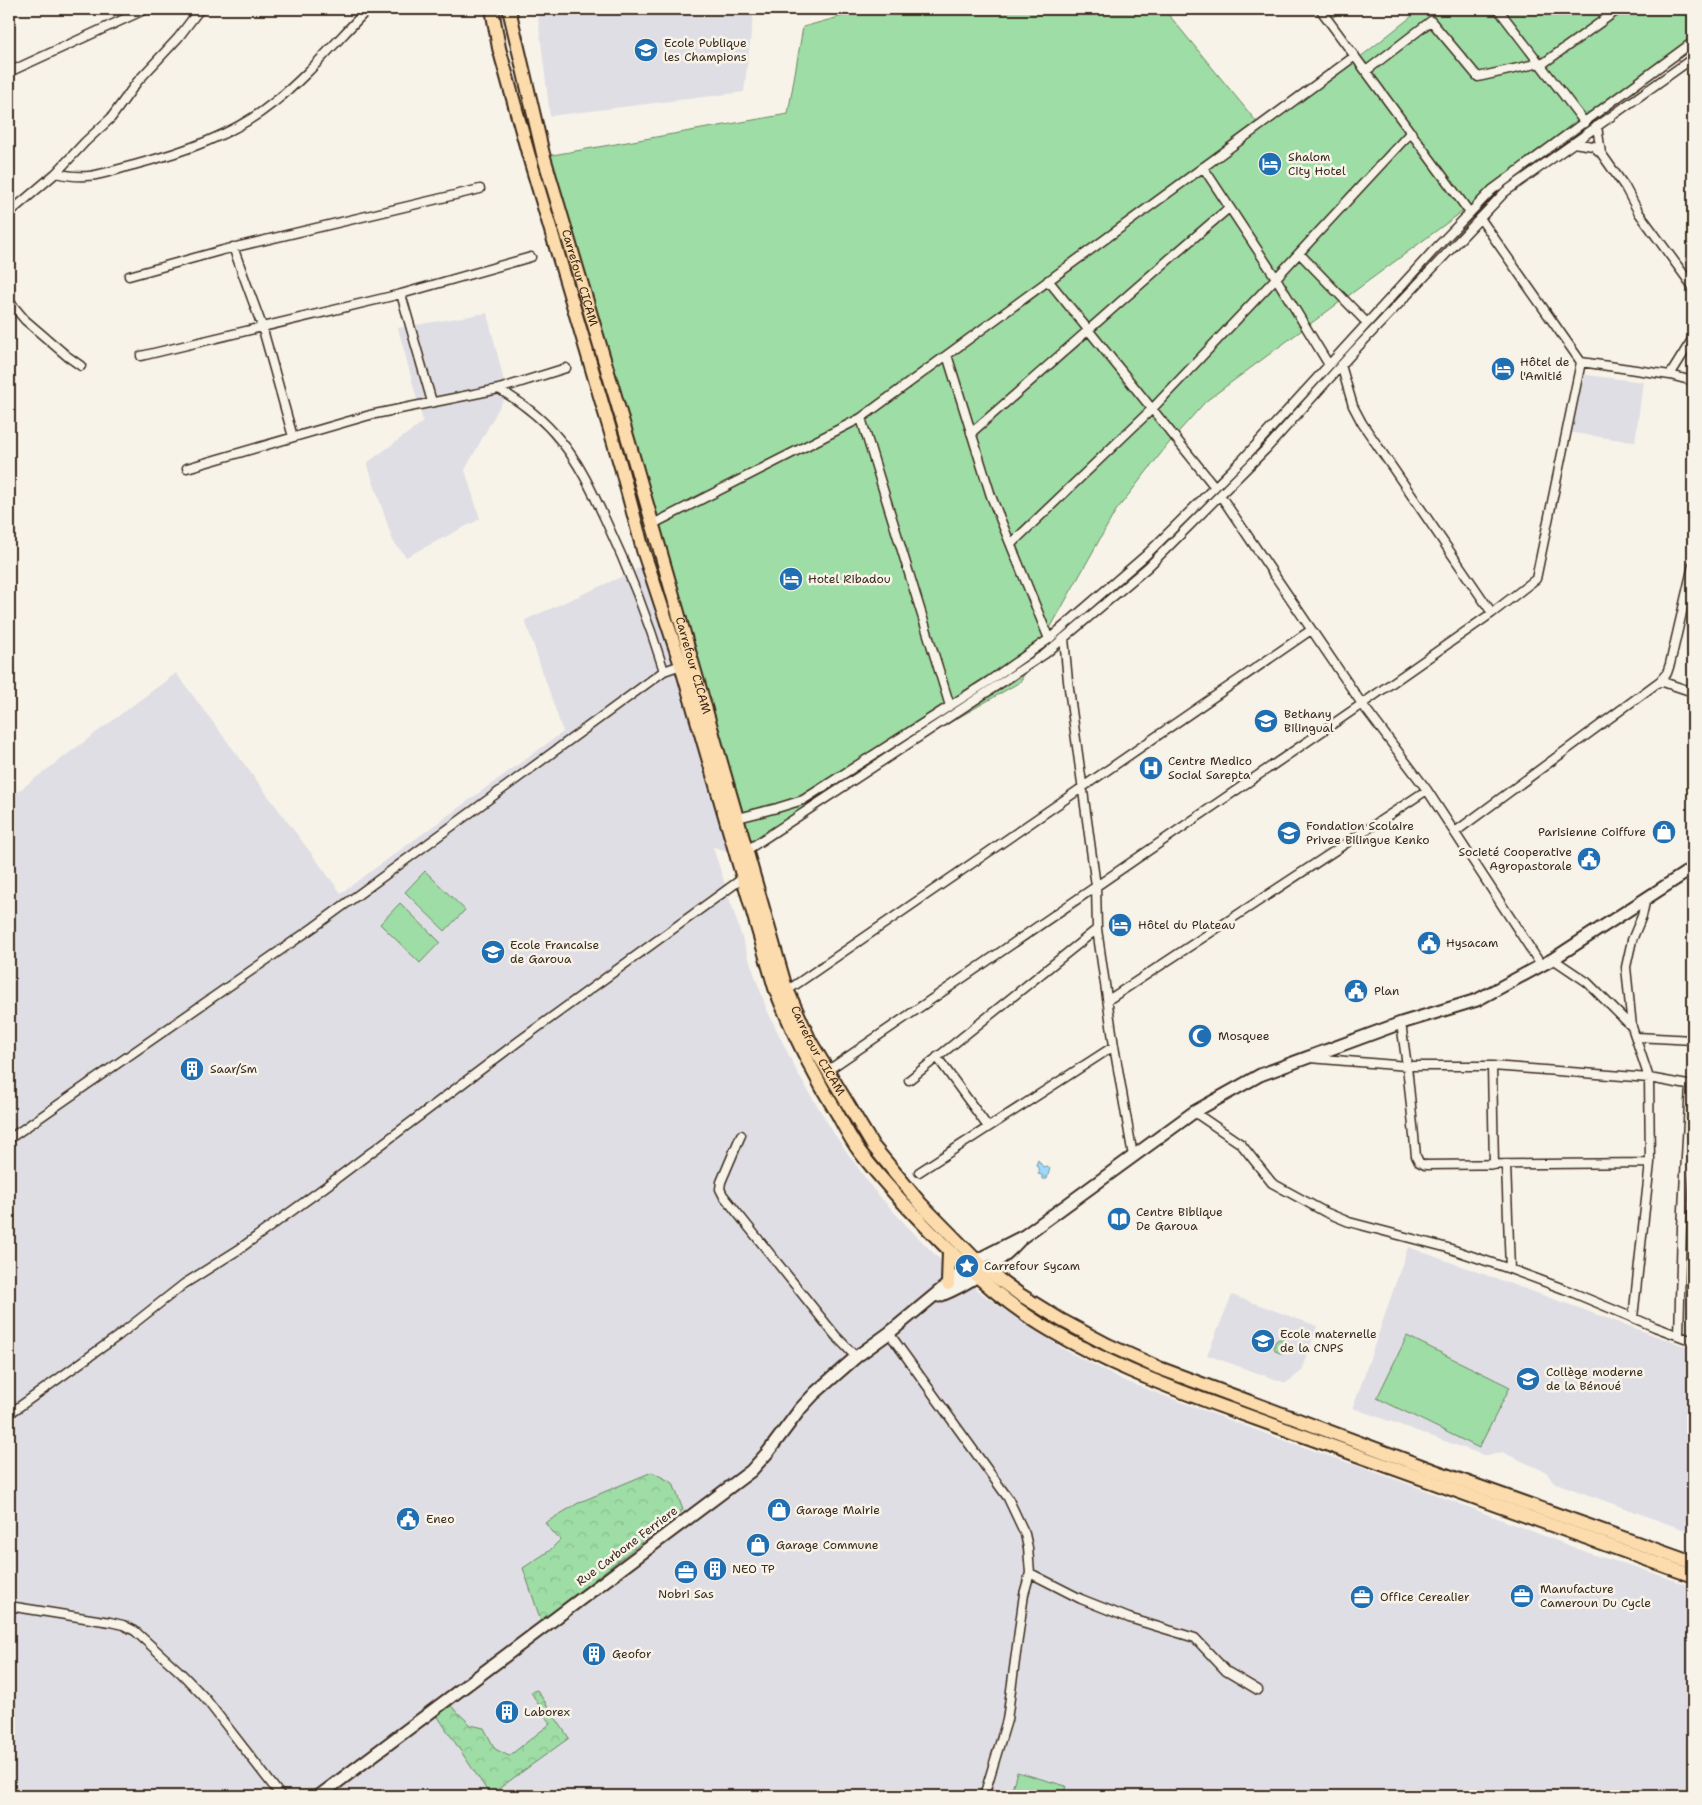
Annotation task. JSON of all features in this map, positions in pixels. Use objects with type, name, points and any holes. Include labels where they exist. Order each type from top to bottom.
[{"type":"main road","points":[[492,9],[499,48],[528,153],[621,467],[643,550],[681,665],[775,988],[790,1028],[809,1067],[859,1151],[907,1208],[949,1250],[1061,1320],[1108,1345],[1159,1368],[1693,1576]]},
{"type":"main road","name":"Carrefour CICAM","points":[[509,9],[543,154],[788,990],[810,1040],[873,1146],[976,1268]]},
{"type":"main road","points":[[948,1284],[949,1250]]},
{"type":"main road","points":[[1496,1498],[1693,1563]]},
{"type":"street","points":[[9,72],[146,9]]},
{"type":"street","points":[[9,213],[56,173],[111,118],[137,82],[178,38],[200,9]]},
{"type":"street","points":[[56,173],[74,177],[96,176],[199,145],[232,129],[274,103],[368,9]]},
{"type":"street","points":[[1320,9],[1470,213]]},
{"type":"street","points":[[1498,9],[1585,122]]},
{"type":"street","points":[[1366,71],[1431,21],[1478,77],[1540,64],[1619,9]]},
{"type":"street","points":[[738,818],[803,800],[989,682],[1049,639],[1145,556],[1243,460],[1434,250],[1492,190],[1693,42]]},
{"type":"street","points":[[652,524],[861,418],[1355,56]]},
{"type":"street","points":[[746,850],[1045,654],[1148,566],[1266,449],[1342,365],[1505,192],[1693,58]]},
{"type":"street","points":[[1597,126],[1601,153]]},
{"type":"street","points":[[1011,544],[1152,408],[1411,132]]},
{"type":"street","points":[[1573,143],[1593,146],[1601,153],[1625,187],[1639,213],[1693,287]]},
{"type":"street","points":[[1203,167],[1276,278],[1329,365]]},
{"type":"street","points":[[129,276],[233,248],[480,189]]},
{"type":"street","points":[[972,433],[1089,331],[1155,270],[1229,208]]},
{"type":"street","points":[[1480,218],[1581,362],[1670,375],[1693,381]]},
{"type":"street","points":[[233,248],[262,326],[293,437]]},
{"type":"street","points":[[1299,253],[1367,323]]},
{"type":"street","points":[[141,356],[400,294],[531,258]]},
{"type":"street","points":[[1048,280],[1215,487]]},
{"type":"street","points":[[400,294],[432,402]]},
{"type":"street","points":[[9,301],[25,320],[81,366]]},
{"type":"street","points":[[1670,375],[1693,338]]},
{"type":"street","points":[[947,355],[991,496],[1049,639]]},
{"type":"street","points":[[827,1070],[1362,704],[1492,613],[1536,579],[1581,362]]},
{"type":"street","points":[[1342,365],[1353,406],[1362,423],[1492,613]]},
{"type":"street","points":[[187,468],[370,415],[499,389],[566,368]]},
{"type":"street","points":[[499,389],[520,402],[559,438],[582,469],[621,553],[651,630],[664,671]]},
{"type":"street","points":[[861,418],[950,706]]},
{"type":"street","points":[[1220,495],[1362,704],[1427,790],[1540,965]]},
{"type":"street","points":[[1455,832],[1660,681],[1667,673],[1670,664],[1693,565]]},
{"type":"street","points":[[788,990],[1311,630]]},
{"type":"street","points":[[1064,638],[1068,681],[1096,886],[1097,929],[1114,1046],[1133,1156]]},
{"type":"street","points":[[9,1139],[314,927],[664,671],[681,665]]},
{"type":"street","points":[[1660,681],[1693,692]]},
{"type":"street","points":[[1108,1000],[1427,790]]},
{"type":"street","points":[[976,1268],[1007,1254],[1024,1236],[1194,1112],[1260,1075],[1401,1024],[1477,1000],[1553,958],[1693,868]]},
{"type":"street","points":[[9,1414],[118,1336],[184,1284],[208,1267],[238,1250],[325,1187],[519,1041],[743,878]]},
{"type":"street","points":[[1632,1027],[1626,967],[1632,940],[1642,916],[1646,898]]},
{"type":"street","points":[[908,1080],[1097,929]]},
{"type":"street","points":[[1553,958],[1587,982],[1632,1027],[1637,1037],[1649,1078],[1650,1163],[1633,1318]]},
{"type":"street","points":[[1401,1024],[1416,1156],[1419,1162],[1425,1165],[1650,1163]]},
{"type":"street","points":[[1637,1037],[1693,1040]]},
{"type":"street","points":[[919,1172],[1114,1046]]},
{"type":"street","points":[[937,1057],[988,1127]]},
{"type":"street","points":[[1305,1058],[1407,1066],[1492,1066],[1649,1078],[1692,1086],[1682,1227],[1679,1336]]},
{"type":"street","points":[[1492,1066],[1494,1165]]},
{"type":"street","points":[[1194,1112],[1241,1144],[1272,1183],[1325,1212],[1349,1222],[1448,1248],[1510,1269],[1693,1341]]},
{"type":"street","points":[[741,1135],[721,1182],[720,1189],[723,1195],[835,1335],[856,1357]]},
{"type":"street","points":[[1506,1165],[1510,1269]]},
{"type":"street","name":"Rue Carbone Ferriere","points":[[319,1796],[751,1470],[768,1452],[801,1408],[815,1393],[856,1357],[932,1299],[948,1284],[976,1268]]},
{"type":"street","name":"Rue Carbone Ferriere","points":[[932,1299],[958,1288],[976,1268]]},
{"type":"street","points":[[889,1333],[1008,1498],[1025,1534],[1028,1548],[1030,1573],[1024,1594],[1007,1720],[984,1796]]},
{"type":"street","points":[[1030,1573],[1081,1599],[1129,1618],[1195,1638],[1226,1671],[1258,1690]]},
{"type":"street","points":[[9,1606],[110,1622],[123,1625],[135,1631],[205,1698],[281,1796]]},
{"type":"shaded area","name":"Ecole Publique les Champions","points":[[537,9],[754,9],[744,92],[550,116]]},
{"type":"shaded area","points":[[487,313],[507,393],[465,470],[480,519],[406,557],[393,541],[367,463],[423,422],[398,328]]},
{"type":"shaded area","points":[[1579,374],[1643,382],[1635,442],[1566,432]]},
{"type":"shaded area","points":[[657,555],[746,856],[713,847],[746,950],[767,1010],[798,1074],[835,1135],[873,1189],[951,1271],[1006,1311],[1065,1350],[1125,1381],[1269,1435],[1400,1481],[1594,1555],[1693,1587],[1693,1796],[9,1796],[9,798],[176,673],[341,893],[563,732],[525,620],[632,572]]},
{"type":"shaded area","name":"Collège moderne de la Bénoué","points":[[1408,1247],[1693,1349],[1693,1533],[1553,1482],[1546,1472],[1502,1452],[1486,1456],[1353,1408]]},
{"type":"shaded area","name":"Ecole maternelle de la CNPS","points":[[1232,1295],[1317,1326],[1302,1371],[1286,1383],[1207,1355]]},
{"type":"green space","points":[[868,9],[1164,9],[1260,126],[1354,62],[1421,9],[1693,9],[1693,41],[1206,401],[1173,438],[1115,512],[1020,682],[875,766],[746,856],[541,157],[788,114],[803,27]]},
{"type":"green space","points":[[1321,9],[1345,9],[1329,20]]},
{"type":"green space","points":[[425,871],[465,910],[445,931],[405,892]]},
{"type":"green space","points":[[400,903],[440,942],[420,963],[380,924]]},
{"type":"green space","points":[[1407,1336],[1510,1387],[1479,1448],[1377,1398]]},
{"type":"green space","points":[[1281,1339],[1286,1341],[1288,1346],[1286,1351],[1281,1353],[1276,1351],[1274,1346],[1276,1341]]},
{"type":"green space","points":[[652,1472],[673,1483],[683,1510],[541,1621],[523,1568],[549,1551],[560,1540],[545,1523],[580,1502]]},
{"type":"green space","points":[[537,1690],[569,1738],[490,1795],[436,1714],[449,1704],[471,1725],[484,1728],[495,1749],[509,1756],[550,1724],[531,1692]]},
{"type":"green space","points":[[1017,1772],[1066,1786],[1063,1796],[1010,1795]]},
{"type":"water","points":[[1038,1160],[1043,1167],[1047,1166],[1050,1168],[1047,1179],[1042,1179],[1042,1175],[1038,1174],[1040,1171],[1036,1165]]},
{"type":"place","name":"Ecole Publique les Champions","points":[[646,50]]},
{"type":"place","name":"Shalom City Hotel","points":[[1270,164]]},
{"type":"place","name":"Hôtel de l'Amitié","points":[[1503,369]]},
{"type":"place","name":"Hotel Ribadou","points":[[791,579]]},
{"type":"place","name":"Bethany Bilingual","points":[[1266,721]]},
{"type":"place","name":"Centre Medico Social Sarepta","points":[[1151,768]]},
{"type":"place","name":"Parisienne Coiffure","points":[[1664,832]]},
{"type":"place","name":"Fondation Scolaire Privee Bilingue Kenko","points":[[1289,833]]},
{"type":"place","name":"Societé Cooperative Agropastorale","points":[[1589,859]]},
{"type":"place","name":"Hôtel du Plateau","points":[[1120,925]]},
{"type":"place","name":"Hysacam","points":[[1429,943]]},
{"type":"place","name":"Ecole Francaise de Garoua","points":[[493,952]]},
{"type":"place","name":"Plan","points":[[1356,991]]},
{"type":"place","name":"Mosquee","points":[[1200,1036]]},
{"type":"place","name":"Saar/Sm","points":[[192,1069]]},
{"type":"place","name":"Centre Biblique De Garoua","points":[[1119,1219]]},
{"type":"place","name":"Carrefour Sycam","points":[[967,1266]]},
{"type":"place","name":"Ecole maternelle de la CNPS","points":[[1263,1341]]},
{"type":"place","name":"Collège moderne de la Bénoué","points":[[1528,1379]]},
{"type":"place","name":"Garage Mairie","points":[[779,1510]]},
{"type":"place","name":"Eneo","points":[[408,1519]]},
{"type":"place","name":"Garage Commune","points":[[758,1545]]},
{"type":"place","name":"NEO TP","points":[[715,1569]]},
{"type":"place","name":"Nobri Sas","points":[[686,1572]]},
{"type":"place","name":"Manufacture Cameroun Du Cycle","points":[[1522,1596]]},
{"type":"place","name":"Office Cerealier","points":[[1362,1597]]},
{"type":"place","name":"Geofor","points":[[594,1654]]},
{"type":"place","name":"Laborex","points":[[507,1712]]}]
